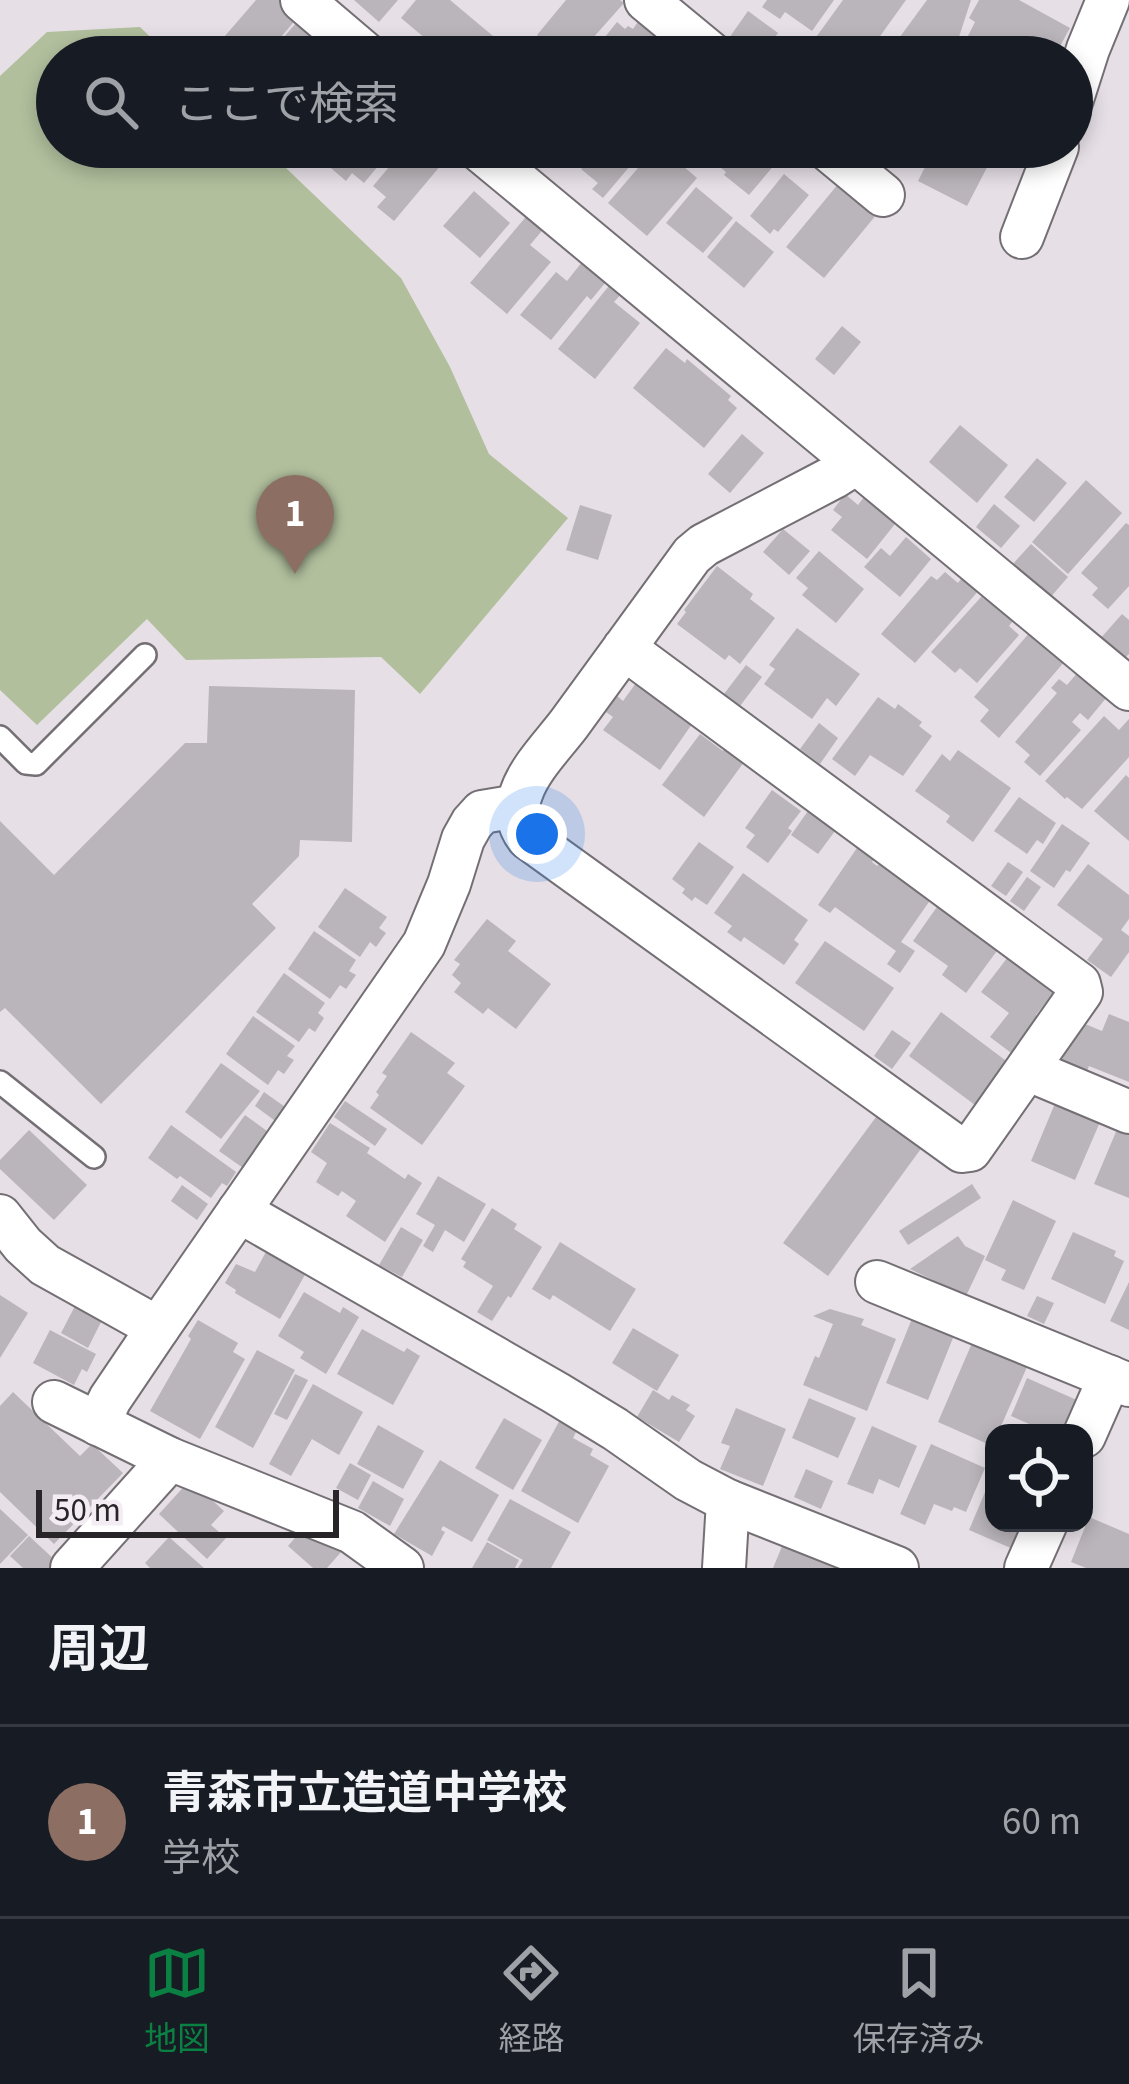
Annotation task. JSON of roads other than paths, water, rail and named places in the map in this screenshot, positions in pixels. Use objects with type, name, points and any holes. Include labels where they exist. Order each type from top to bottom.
[{"type":"street","points":[[302,0],[344,36]]},
{"type":"street","points":[[646,0],[690,36]]},
{"type":"street","points":[[1093,37],[1108,0]]},
{"type":"street","points":[[501,168],[1129,689]]},
{"type":"street","points":[[850,168],[883,195]]},
{"type":"street","points":[[1022,237],[1049,168]]},
{"type":"street","points":[[624,648],[1078,984],[1082,992],[970,1150],[962,1151],[519,827],[522,790],[533,773],[624,648],[692,555],[856,463]]},
{"type":"street","points":[[98,1424],[158,1328],[424,944],[472,823],[482,812],[518,806]]},
{"type":"street","points":[[1029,1070],[1129,1112]]},
{"type":"street","points":[[239,1211],[556,1393],[666,1467],[728,1501],[897,1568]]},
{"type":"street","points":[[0,1216],[23,1245],[63,1277],[158,1328]]},
{"type":"street","points":[[877,1282],[1119,1381],[1092,1424]]},
{"type":"street","points":[[54,1402],[170,1459],[352,1532],[402,1568]]},
{"type":"street","points":[[72,1568],[170,1459]]},
{"type":"street","points":[[724,1568],[728,1501]]},
{"type":"street","points":[[1026,1568],[1042,1532]]},
{"type":"lane","points":[[0,737],[26,763],[36,764],[145,655]]},
{"type":"lane","points":[[0,1082],[94,1157]]},
{"type":"place","name":"青森市立造道中学校","points":[[295,574]]}]
